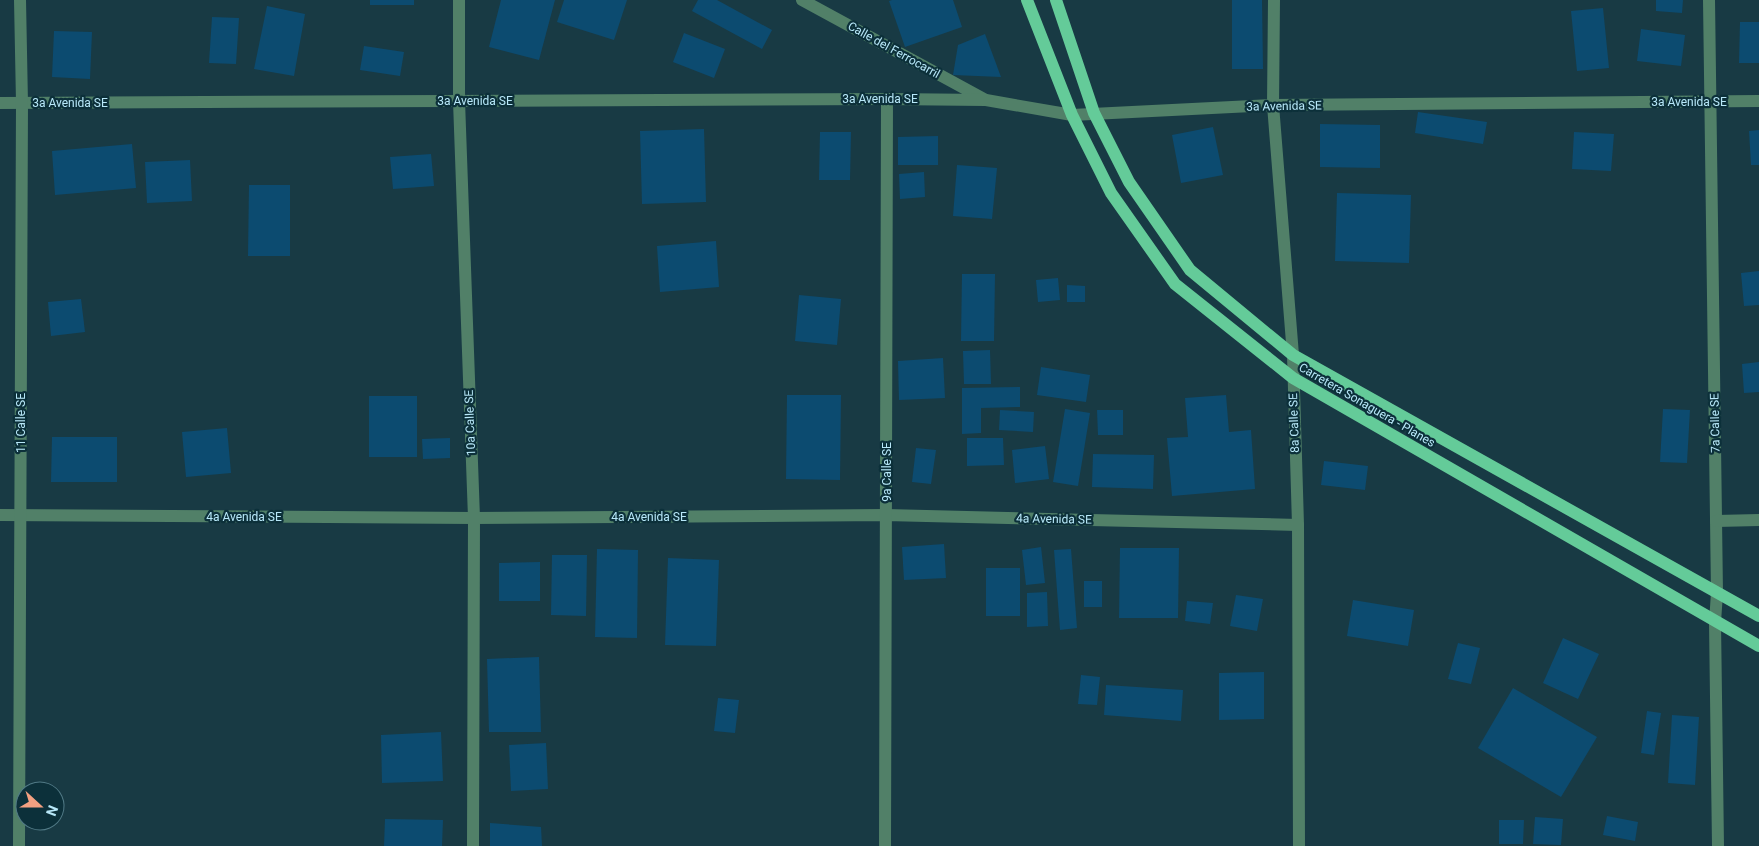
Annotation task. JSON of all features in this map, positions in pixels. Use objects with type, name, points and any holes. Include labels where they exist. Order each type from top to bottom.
[{"type":"main road","name":"Carretera Sonaguera - Planes","points":[[1027,0],[1072,115],[1111,192],[1175,284],[1293,378],[1759,646]]},
{"type":"main road","name":"Carretera Sonaguera - Planes","points":[[1056,0],[1094,113],[1129,182],[1190,270],[1293,355],[1759,616]]},
{"type":"street","name":"11 Calle SE","points":[[19,846],[22,103],[20,0]]},
{"type":"street","name":"10a Calle SE","points":[[459,0],[459,101],[474,518],[473,846]]},
{"type":"street","name":"Calle del Ferrocarril","points":[[802,0],[986,100]]},
{"type":"street","name":"8a Calle SE","points":[[1274,0],[1273,105],[1293,355],[1298,525],[1299,846]]},
{"type":"street","name":"7a Calle SE","points":[[1709,0],[1717,593],[1715,622],[1718,846]]},
{"type":"street","name":"9a Calle SE","points":[[885,846],[888,99]]},
{"type":"street","name":"3a Avenida SE","points":[[0,103],[986,100],[1072,115],[1273,105],[1759,101]]},
{"type":"street","name":"4a Avenida SE","points":[[0,516],[474,518],[886,515],[1298,525]]},
{"type":"street","points":[[1716,521],[1759,520]]},
{"type":"building","points":[[370,0],[414,0],[414,5],[370,5]]},
{"type":"building","points":[[501,0],[555,0],[539,60],[489,47]]},
{"type":"building","points":[[564,0],[627,0],[614,40],[557,22]]},
{"type":"building","points":[[698,0],[717,0],[772,30],[762,49],[692,11]]},
{"type":"building","points":[[953,0],[962,27],[905,47],[889,1]]},
{"type":"building","points":[[1232,0],[1262,0],[1263,69],[1232,69]]},
{"type":"building","points":[[1656,0],[1683,0],[1682,13],[1656,11]]},
{"type":"building","points":[[267,6],[305,14],[294,76],[254,69]]},
{"type":"building","points":[[1603,8],[1609,68],[1577,71],[1571,11]]},
{"type":"building","points":[[212,17],[239,18],[236,64],[209,63]]},
{"type":"building","points":[[1740,22],[1759,22],[1759,63],[1739,63]]},
{"type":"building","points":[[1641,29],[1685,35],[1681,66],[1637,61]]},
{"type":"building","points":[[54,31],[92,32],[90,79],[52,77]]},
{"type":"building","points":[[684,33],[725,49],[714,78],[673,62]]},
{"type":"building","points":[[985,34],[1001,77],[953,75],[958,45]]},
{"type":"building","points":[[364,46],[404,52],[400,76],[360,70]]},
{"type":"building","points":[[1418,112],[1487,122],[1483,144],[1415,133]]},
{"type":"building","points":[[1320,124],[1380,125],[1380,168],[1320,167]]},
{"type":"building","points":[[1213,127],[1223,175],[1181,183],[1172,135]]},
{"type":"building","points":[[704,129],[706,202],[642,204],[640,131]]},
{"type":"building","points":[[1759,130],[1759,165],[1751,165],[1749,131]]},
{"type":"building","points":[[820,132],[851,132],[850,180],[819,180]]},
{"type":"building","points":[[1574,132],[1614,134],[1611,171],[1572,169]]},
{"type":"building","points":[[938,136],[938,165],[898,165],[898,137]]},
{"type":"building","points":[[132,144],[136,188],[55,195],[52,151]]},
{"type":"building","points":[[431,154],[434,186],[393,189],[390,157]]},
{"type":"building","points":[[190,160],[192,201],[147,203],[145,162]]},
{"type":"building","points":[[957,165],[997,168],[992,219],[953,216]]},
{"type":"building","points":[[924,172],[925,197],[900,199],[899,174]]},
{"type":"building","points":[[249,185],[290,185],[290,256],[248,256]]},
{"type":"building","points":[[1337,193],[1411,195],[1409,263],[1335,261]]},
{"type":"building","points":[[716,241],[719,287],[660,292],[657,246]]},
{"type":"building","points":[[1759,271],[1759,305],[1744,306],[1741,273]]},
{"type":"building","points":[[962,274],[995,274],[994,341],[961,341]]},
{"type":"building","points":[[1058,278],[1060,300],[1038,302],[1036,280]]},
{"type":"building","points":[[1067,285],[1085,286],[1085,302],[1067,302]]},
{"type":"building","points":[[799,295],[841,299],[837,345],[795,341]]},
{"type":"building","points":[[81,299],[85,332],[51,336],[48,302]]},
{"type":"building","points":[[990,350],[991,384],[964,384],[963,351]]},
{"type":"building","points":[[943,358],[945,398],[899,400],[898,361]]},
{"type":"building","points":[[1759,362],[1759,392],[1744,393],[1742,364]]},
{"type":"building","points":[[1041,367],[1090,375],[1086,402],[1037,395]]},
{"type":"building","points":[[1020,387],[1020,407],[981,408],[981,433],[962,434],[962,388]]},
{"type":"building","points":[[787,395],[841,395],[840,480],[786,479]]},
{"type":"building","points":[[1226,395],[1229,432],[1251,430],[1255,489],[1172,496],[1167,438],[1188,437],[1185,398]]},
{"type":"building","points":[[369,396],[417,396],[417,457],[369,457]]},
{"type":"building","points":[[1065,409],[1090,413],[1078,486],[1053,482]]},
{"type":"building","points":[[1663,409],[1690,410],[1687,463],[1660,462]]},
{"type":"building","points":[[1000,410],[1034,412],[1033,432],[999,430]]},
{"type":"building","points":[[1097,410],[1123,410],[1123,435],[1098,435]]},
{"type":"building","points":[[227,428],[231,473],[186,477],[182,432]]},
{"type":"building","points":[[52,437],[117,437],[117,482],[51,482]]},
{"type":"building","points":[[450,438],[450,458],[423,459],[422,439]]},
{"type":"building","points":[[967,438],[1003,438],[1004,465],[967,466]]},
{"type":"building","points":[[1045,446],[1049,479],[1015,483],[1012,450]]},
{"type":"building","points":[[916,448],[936,450],[931,484],[912,482]]},
{"type":"building","points":[[1093,454],[1154,455],[1153,489],[1092,487]]},
{"type":"building","points":[[1324,461],[1368,466],[1365,490],[1321,485]]},
{"type":"building","points":[[944,544],[946,578],[904,580],[902,547]]},
{"type":"building","points":[[1041,547],[1045,583],[1026,585],[1022,550]]},
{"type":"building","points":[[1120,548],[1179,548],[1178,618],[1119,618]]},
{"type":"building","points":[[597,549],[638,550],[637,638],[595,637]]},
{"type":"building","points":[[1071,549],[1077,628],[1060,630],[1054,550]]},
{"type":"building","points":[[552,555],[587,555],[586,616],[551,615]]},
{"type":"building","points":[[668,558],[719,560],[716,646],[665,645]]},
{"type":"building","points":[[540,562],[540,601],[499,601],[499,563]]},
{"type":"building","points":[[986,568],[1020,568],[1020,616],[986,616]]},
{"type":"building","points":[[1084,581],[1102,581],[1102,607],[1084,607]]},
{"type":"building","points":[[1047,592],[1048,626],[1027,627],[1027,593]]},
{"type":"building","points":[[1236,595],[1263,599],[1257,631],[1230,626]]},
{"type":"building","points":[[1353,600],[1414,610],[1408,646],[1347,636]]},
{"type":"building","points":[[1187,601],[1213,603],[1210,624],[1185,621]]},
{"type":"building","points":[[1563,638],[1599,654],[1578,699],[1543,683]]},
{"type":"building","points":[[1458,643],[1480,648],[1471,684],[1448,679]]},
{"type":"building","points":[[539,657],[541,732],[489,732],[487,659]]},
{"type":"building","points":[[1264,672],[1264,719],[1219,720],[1219,673]]},
{"type":"building","points":[[1081,675],[1100,677],[1097,705],[1078,704]]},
{"type":"building","points":[[1106,685],[1183,690],[1181,721],[1104,715]]},
{"type":"building","points":[[1513,688],[1597,737],[1561,797],[1478,748]]},
{"type":"building","points":[[718,698],[739,700],[735,733],[714,731]]},
{"type":"building","points":[[1647,711],[1661,713],[1654,755],[1641,753]]},
{"type":"building","points":[[1672,715],[1699,717],[1695,785],[1668,783]]},
{"type":"building","points":[[441,732],[443,781],[382,783],[381,735]]},
{"type":"building","points":[[546,743],[548,789],[511,791],[509,745]]},
{"type":"building","points":[[1607,816],[1638,822],[1635,841],[1603,835]]},
{"type":"building","points":[[1535,817],[1563,819],[1561,845],[1533,844]]},
{"type":"building","points":[[385,819],[443,820],[442,846],[384,846]]},
{"type":"building","points":[[1499,820],[1524,820],[1523,844],[1499,844]]},
{"type":"building","points":[[490,823],[541,827],[542,846],[490,846]]}]
